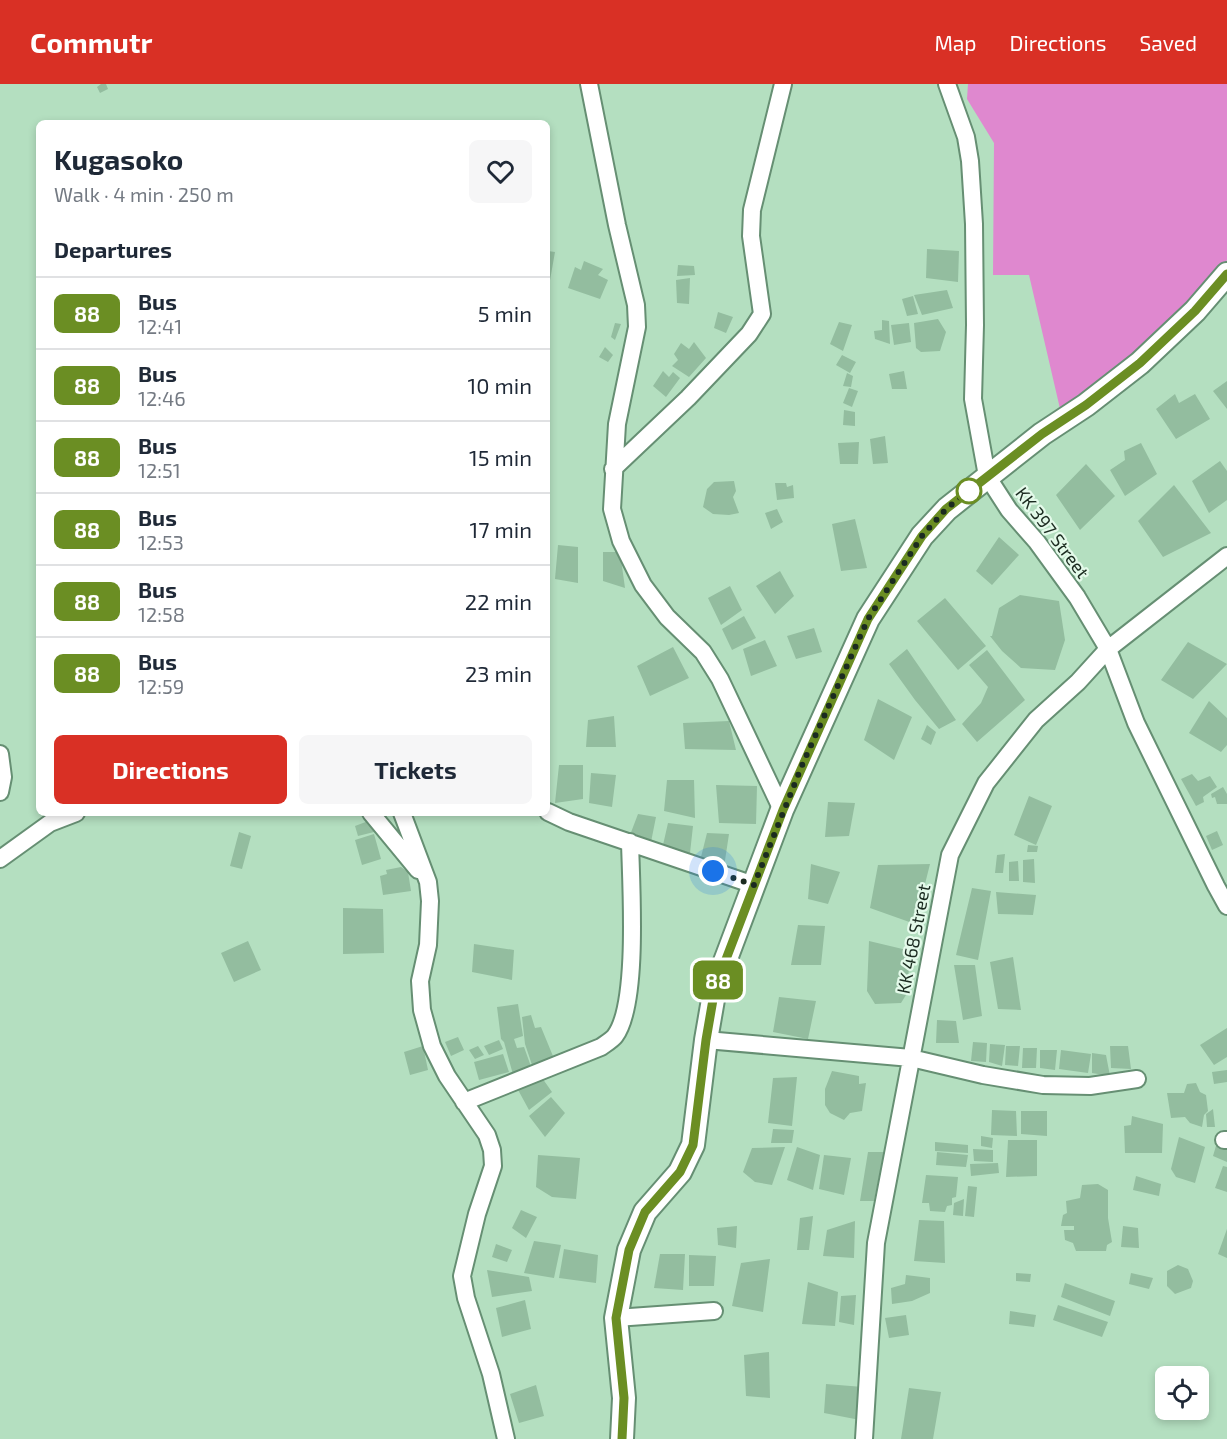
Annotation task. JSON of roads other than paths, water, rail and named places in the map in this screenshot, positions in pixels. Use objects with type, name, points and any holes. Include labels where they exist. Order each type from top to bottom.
[{"type":"main road","points":[[622,1439],[624,1398],[616,1318],[629,1250],[645,1212],[680,1172],[693,1145],[715,988],[783,810],[868,619],[922,536],[946,509],[1140,363],[1195,311],[1227,274]]},
{"type":"street","points":[[589,84],[617,225],[636,305],[637,327],[617,424],[612,509],[621,541],[642,585],[667,617],[704,652],[720,679],[783,810]]},
{"type":"street","points":[[613,469],[688,398],[742,342],[762,314],[751,236],[752,210],[783,84]]},
{"type":"street","name":"KK 397 Street","points":[[947,84],[966,137],[969,161],[974,224],[973,399],[987,476],[1009,510],[1037,542],[1077,597],[1108,649],[1136,723],[1227,906]]},
{"type":"street","name":"KK 468 Street","points":[[864,1439],[876,1243],[950,855],[986,783],[1036,720],[1078,682],[1108,649],[1227,556]]},
{"type":"street","points":[[0,754],[3,777],[0,792]]},
{"type":"street","points":[[550,813],[568,822],[754,885]]},
{"type":"street","points":[[0,859],[50,823],[68,816]]},
{"type":"street","points":[[373,816],[428,882]]},
{"type":"street","points":[[403,816],[428,882],[430,902],[428,945],[420,981],[422,1010],[432,1046],[447,1076],[487,1135],[492,1150],[493,1166],[477,1214],[462,1276],[466,1298],[491,1374],[506,1439]]},
{"type":"street","points":[[464,1102],[601,1047],[615,1037],[624,1017],[630,985],[630,842]]},
{"type":"street","points":[[706,1040],[911,1058],[983,1075],[1043,1085],[1090,1086],[1137,1079]]},
{"type":"street","points":[[616,1318],[714,1311]]}]
